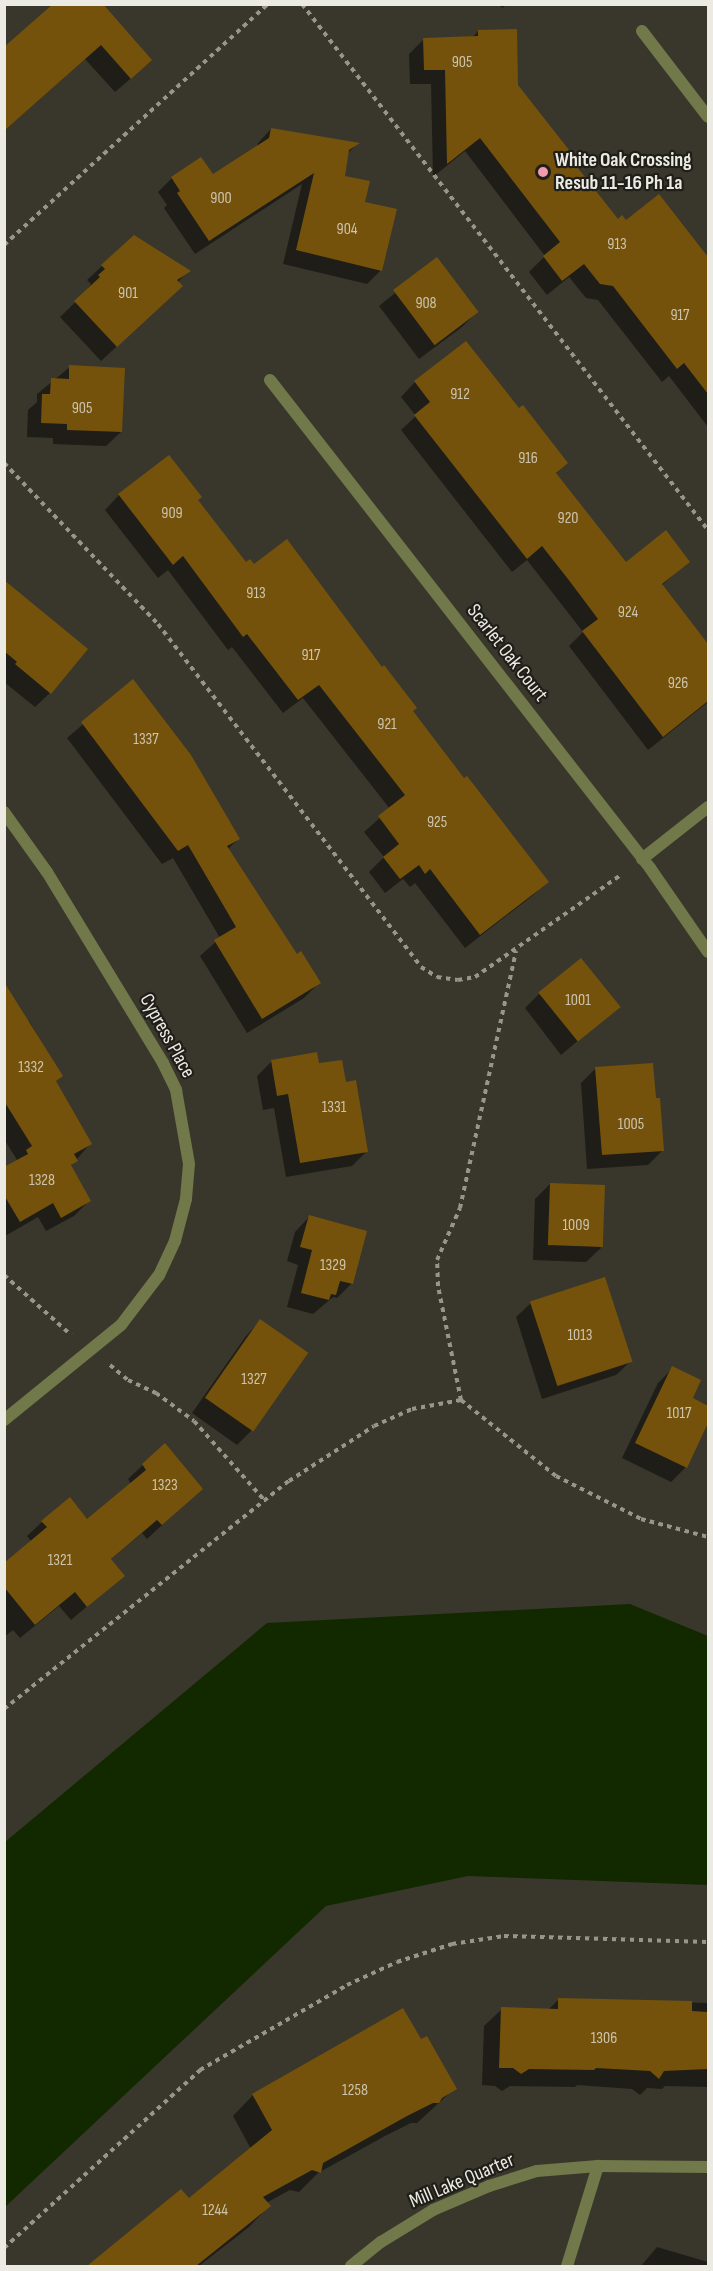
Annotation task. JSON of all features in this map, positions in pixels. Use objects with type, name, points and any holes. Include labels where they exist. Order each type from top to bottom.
[{"type":"street","points":[[642,32],[708,117]]},
{"type":"street","name":"Scarlet Oak Court","points":[[270,380],[642,859],[702,939],[708,952]]},
{"type":"street","points":[[642,859],[708,807]]},
{"type":"street","name":"Cypress Place","points":[[4,812],[47,872],[163,1063],[176,1090],[182,1113],[189,1164],[186,1199],[176,1240],[159,1275],[121,1325],[92,1351],[4,1420]]},
{"type":"street","points":[[567,2266],[598,2166]]},
{"type":"street","name":"Mill Lake Quarter","points":[[351,2266],[381,2242],[433,2210],[489,2186],[537,2171],[598,2166],[708,2167]]},
{"type":"path","points":[[4,245],[268,4]]},
{"type":"path","points":[[302,4],[708,530]]},
{"type":"path","points":[[4,463],[158,624],[421,967],[437,977],[466,979],[474,977],[516,950],[642,859]]},
{"type":"path","points":[[516,950],[460,1208],[437,1260],[438,1286],[461,1400],[556,1476],[641,1519],[708,1537]]},
{"type":"path","points":[[4,1275],[128,1380],[156,1393],[194,1421],[265,1501]]},
{"type":"path","points":[[4,1709],[289,1481],[374,1426],[412,1409],[461,1400]]},
{"type":"path","points":[[4,2248],[200,2070],[347,1985],[398,1962],[452,1944],[504,1936],[708,1942]]},
{"type":"shaded area","points":[[630,1604],[708,1636],[708,1885],[468,1876],[326,1906],[5,2207],[5,1842],[267,1623]]},
{"type":"building","points":[[53,4],[103,4],[152,60],[131,79],[101,45],[4,131],[4,47]]},
{"type":"building","points":[[517,29],[518,85],[573,155],[570,158],[618,219],[622,215],[626,220],[659,194],[708,257],[708,394],[684,363],[677,369],[613,286],[600,284],[584,264],[562,281],[543,256],[560,242],[480,138],[447,164],[445,70],[424,70],[423,38],[478,36],[478,30]]},
{"type":"building","points":[[271,128],[360,143],[349,150],[345,176],[370,181],[365,202],[397,209],[382,271],[296,250],[314,173],[209,241],[177,193],[180,191],[171,177],[201,157],[213,174],[269,138]]},
{"type":"building","points":[[134,235],[191,271],[177,280],[183,286],[117,347],[74,301],[100,277],[98,275],[105,269],[101,265]]},
{"type":"building","points":[[437,257],[479,312],[435,345],[393,290]]},
{"type":"building","points":[[466,341],[519,408],[523,405],[568,463],[556,473],[626,562],[666,530],[690,562],[662,584],[708,644],[708,701],[663,737],[582,631],[598,619],[568,579],[542,546],[527,559],[414,415],[430,402],[414,381]]},
{"type":"building","points":[[69,365],[125,368],[122,432],[67,430],[67,424],[41,423],[42,394],[50,394],[51,378],[69,379]]},
{"type":"building","points":[[169,455],[202,497],[198,500],[246,562],[250,559],[254,564],[287,539],[382,667],[384,665],[417,708],[413,711],[464,778],[467,776],[549,882],[480,935],[430,869],[425,874],[419,865],[400,879],[383,857],[399,844],[378,816],[405,795],[319,685],[298,700],[247,634],[243,637],[183,556],[173,565],[118,494]]},
{"type":"building","points":[[4,580],[88,649],[51,694],[15,664],[17,662],[4,651]]},
{"type":"building","points":[[133,679],[191,755],[240,839],[227,846],[297,954],[301,951],[321,983],[262,1019],[214,940],[236,927],[188,845],[178,851],[81,722]]},
{"type":"building","points":[[581,958],[621,1007],[578,1042],[538,993]]},
{"type":"building","points":[[4,982],[63,1076],[56,1081],[92,1144],[74,1154],[78,1161],[71,1165],[91,1201],[61,1218],[53,1203],[20,1222],[4,1195],[4,1167],[28,1154],[26,1150],[32,1146],[4,1101]]},
{"type":"building","points":[[317,1052],[319,1063],[342,1060],[346,1082],[356,1080],[368,1152],[300,1163],[288,1094],[277,1096],[271,1060]]},
{"type":"building","points":[[653,1063],[656,1098],[660,1098],[664,1151],[602,1155],[595,1067]]},
{"type":"building","points":[[550,1183],[605,1185],[603,1247],[548,1245]]},
{"type":"building","points":[[309,1215],[367,1231],[353,1284],[340,1281],[336,1295],[331,1294],[329,1300],[301,1293],[312,1250],[300,1247]]},
{"type":"building","points":[[605,1277],[633,1362],[557,1386],[530,1301]]},
{"type":"building","points":[[260,1319],[308,1353],[253,1431],[205,1398]]},
{"type":"building","points":[[672,1366],[701,1380],[693,1398],[708,1406],[708,1423],[687,1468],[635,1443]]},
{"type":"building","points":[[165,1443],[203,1489],[162,1525],[157,1520],[111,1559],[125,1576],[87,1607],[75,1592],[35,1625],[4,1587],[4,1563],[47,1527],[41,1521],[70,1497],[87,1519],[146,1470],[142,1464]]},
{"type":"building","points":[[558,1998],[692,2001],[692,2011],[708,2012],[708,2069],[664,2071],[659,2079],[650,2071],[596,2068],[594,2070],[529,2069],[521,2074],[513,2068],[499,2068],[501,2007],[558,2009]]},
{"type":"building","points":[[403,2008],[421,2039],[427,2036],[457,2089],[442,2098],[439,2103],[433,2103],[407,2116],[323,2163],[321,2173],[312,2170],[263,2197],[271,2206],[196,2266],[87,2266],[181,2189],[189,2198],[272,2130],[252,2094]]},
{"type":"place","name":"White Oak Crossing Resub 11-16 Ph 1a","points":[[543,172]]}]
